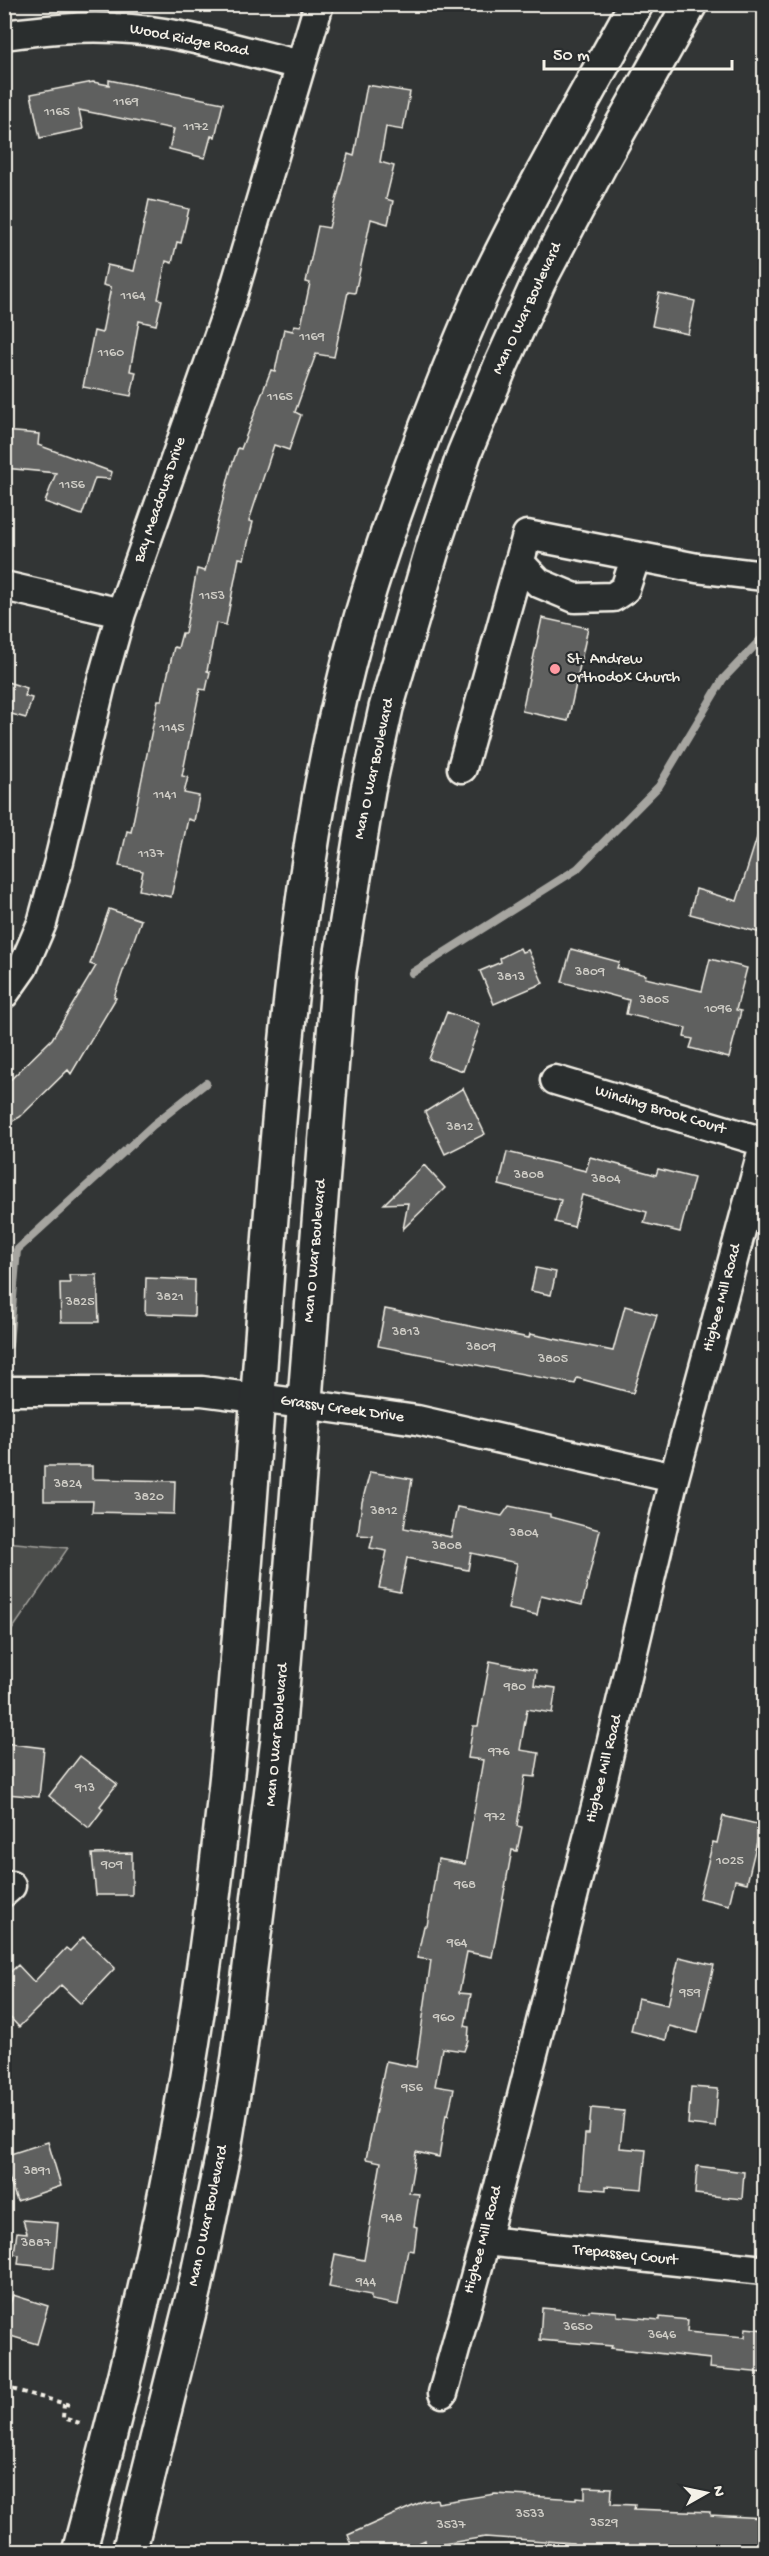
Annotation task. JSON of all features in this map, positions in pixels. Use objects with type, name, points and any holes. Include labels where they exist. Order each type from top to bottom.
[{"type":"main road","points":[[79,2552],[114,2423],[155,2245],[190,2056],[212,1900],[227,1770],[281,1098],[300,923],[331,739],[363,608],[403,488],[452,362],[484,288],[544,170],[636,4]]},
{"type":"main road","name":"Man O War Boulevard","points":[[129,2552],[195,2288],[224,2149],[239,2057],[278,1739],[339,971],[368,790],[386,708],[406,634],[464,454],[501,365],[539,281],[602,161],[690,4]]},
{"type":"street","name":"Bay Meadows Drive","points":[[4,994],[23,967],[42,923],[101,684],[122,613],[230,304],[319,4]]},
{"type":"street","name":"Wood Ridge Road","points":[[4,35],[63,28],[117,28],[169,34],[301,65]]},
{"type":"street","points":[[462,768],[527,535],[636,556],[765,576]]},
{"type":"street","points":[[519,562],[539,583],[575,597],[613,597],[625,589],[636,556]]},
{"type":"street","points":[[4,586],[122,613]]},
{"type":"street","name":"Winding Brook Court","points":[[555,1080],[765,1144]]},
{"type":"street","name":"Higbee Mill Road","points":[[443,2393],[485,2241],[600,1791],[674,1478],[765,1144]]},
{"type":"street","name":"Grassy Creek Drive","points":[[4,1390],[202,1391],[304,1404],[417,1420],[674,1478]]},
{"type":"street","name":"Trepassey Court","points":[[485,2241],[765,2270]]},
{"type":"path","points":[[4,2386],[70,2405]]},
{"type":"path","points":[[64,2403],[63,2418],[88,2425]]},
{"type":"shaded area","points":[[4,1542],[68,1548],[5,1640]]},
{"type":"building","points":[[109,80],[223,103],[215,137],[211,136],[205,158],[169,149],[174,129],[79,110],[83,129],[40,138],[31,94],[93,82],[109,85]]},
{"type":"building","points":[[367,85],[410,92],[403,130],[386,127],[380,162],[394,166],[386,199],[393,201],[388,224],[371,219],[355,293],[348,292],[334,357],[316,354],[295,412],[301,415],[289,450],[274,445],[249,521],[253,522],[244,559],[239,558],[226,625],[216,623],[207,671],[210,672],[206,690],[200,689],[182,776],[188,777],[184,793],[199,796],[194,821],[188,819],[171,897],[139,890],[143,871],[119,866],[127,831],[131,832],[158,700],[162,700],[174,647],[178,648],[182,633],[185,633],[197,569],[205,571],[238,448],[241,449],[271,370],[275,371],[284,329],[293,331],[294,325],[301,326],[310,283],[306,282],[318,226],[329,228],[348,154],[354,156]]},
{"type":"building","points":[[149,200],[189,209],[181,243],[177,242],[172,263],[166,261],[158,299],[162,300],[156,325],[139,321],[130,371],[136,372],[131,396],[83,387],[94,331],[102,333],[111,287],[103,285],[107,265],[134,271]]},
{"type":"building","points":[[659,293],[695,301],[688,334],[652,326]]},
{"type":"building","points":[[4,431],[39,434],[38,445],[112,472],[110,479],[95,478],[82,515],[45,502],[56,473],[4,468]]},
{"type":"building","name":"St. Andrew Orthodox Church","points":[[542,618],[588,628],[568,721],[522,711]]},
{"type":"building","points":[[4,681],[27,688],[25,696],[32,698],[26,718],[4,712]]},
{"type":"building","points":[[760,828],[765,829],[765,934],[690,914],[696,889],[737,901]]},
{"type":"building","points":[[109,909],[141,920],[114,997],[116,998],[71,1074],[68,1070],[20,1117],[4,1126],[4,1086],[52,1039],[96,966],[90,964]]},
{"type":"building","points":[[520,948],[522,952],[528,950],[543,983],[494,1004],[480,971],[501,962],[500,958]]},
{"type":"building","points":[[571,949],[619,962],[617,968],[646,975],[645,978],[702,991],[710,959],[747,968],[736,1010],[741,1011],[729,1058],[690,1048],[693,1039],[684,1037],[686,1028],[626,1014],[629,1000],[562,982]]},
{"type":"building","points":[[447,1012],[480,1025],[463,1071],[429,1059]]},
{"type":"building","points":[[463,1088],[485,1134],[445,1154],[425,1112]]},
{"type":"building","points":[[507,1152],[586,1171],[590,1157],[656,1175],[658,1169],[694,1178],[680,1232],[644,1223],[647,1212],[582,1195],[574,1227],[555,1222],[561,1200],[499,1185]]},
{"type":"building","points":[[424,1165],[445,1188],[403,1229],[408,1203],[384,1204]]},
{"type":"building","points":[[536,1268],[556,1272],[551,1295],[531,1291]]},
{"type":"building","points":[[69,1275],[97,1275],[99,1322],[61,1322],[60,1283],[70,1283]]},
{"type":"building","points":[[146,1278],[195,1280],[194,1316],[145,1314]]},
{"type":"building","points":[[625,1306],[657,1315],[633,1393],[577,1378],[575,1384],[378,1346],[385,1309],[529,1338],[530,1334],[613,1351]]},
{"type":"building","points":[[44,1466],[92,1466],[92,1479],[175,1481],[174,1514],[92,1512],[93,1501],[44,1501]]},
{"type":"building","points":[[370,1472],[412,1479],[404,1528],[451,1537],[457,1507],[502,1516],[509,1506],[550,1514],[550,1517],[600,1530],[582,1605],[541,1595],[537,1615],[508,1609],[517,1563],[471,1553],[468,1570],[407,1558],[400,1592],[379,1588],[387,1551],[370,1548],[373,1536],[358,1535],[362,1502]]},
{"type":"building","points":[[490,1661],[536,1670],[534,1685],[556,1688],[552,1713],[527,1709],[520,1750],[539,1753],[535,1777],[525,1776],[517,1826],[522,1827],[517,1851],[512,1850],[492,1957],[467,1952],[459,1993],[471,1994],[465,2026],[469,2027],[468,2040],[464,2051],[442,2048],[435,2086],[454,2089],[448,2115],[446,2114],[439,2157],[416,2152],[409,2193],[419,2194],[414,2226],[417,2227],[414,2251],[408,2250],[398,2305],[371,2300],[371,2295],[329,2287],[335,2254],[364,2260],[381,2162],[366,2159],[386,2061],[416,2067],[431,1960],[417,1958],[424,1926],[427,1926],[438,1859],[465,1864],[483,1760],[468,1758],[473,1726],[478,1726]]},
{"type":"building","points":[[4,1743],[44,1748],[39,1797],[7,1794]]},
{"type":"building","points":[[80,1756],[117,1784],[100,1806],[103,1809],[89,1828],[49,1796]]},
{"type":"building","points":[[723,1816],[761,1825],[747,1883],[735,1880],[729,1905],[699,1898],[713,1842],[717,1843]]},
{"type":"building","points":[[132,1853],[132,1895],[96,1895],[92,1854]]},
{"type":"building","points":[[83,1937],[115,1968],[81,2004],[61,1985],[19,2027],[4,2011],[4,1978],[18,1965],[34,1982],[66,1948],[70,1951]]},
{"type":"building","points":[[679,1957],[714,1965],[698,2033],[669,2026],[666,2040],[631,2031],[638,1998],[668,2005]]},
{"type":"building","points":[[691,2087],[718,2089],[715,2127],[688,2124]]},
{"type":"building","points":[[591,2108],[624,2111],[620,2148],[646,2150],[642,2189],[606,2186],[606,2190],[581,2188],[585,2134],[589,2134]]},
{"type":"building","points":[[48,2142],[61,2186],[17,2201],[4,2164],[4,2156]]},
{"type":"building","points":[[697,2166],[744,2172],[742,2199],[695,2194]]},
{"type":"building","points":[[23,2220],[58,2223],[54,2268],[18,2264],[19,2255],[14,2254],[17,2232],[27,2233]]},
{"type":"building","points":[[13,2295],[48,2306],[37,2344],[4,2334],[4,2322]]},
{"type":"building","points":[[542,2308],[617,2312],[617,2316],[660,2320],[660,2317],[688,2320],[687,2332],[745,2337],[746,2328],[765,2330],[765,2373],[709,2368],[710,2359],[611,2348],[612,2346],[540,2340]]},
{"type":"building","points":[[585,2487],[612,2488],[611,2504],[635,2505],[634,2509],[710,2512],[710,2515],[765,2518],[765,2552],[687,2548],[687,2552],[653,2552],[573,2546],[573,2543],[485,2537],[426,2547],[425,2540],[399,2552],[355,2552],[348,2535],[424,2501],[437,2499],[438,2503],[495,2494],[576,2499],[576,2497],[585,2498]]},
{"type":"waterway","points":[[412,973],[577,869],[659,786],[723,679],[764,636]]},
{"type":"waterway","points":[[9,1345],[17,1250],[153,1125],[206,1083]]},
{"type":"place","name":"St. Andrew Orthodox Church","points":[[555,669]]}]
